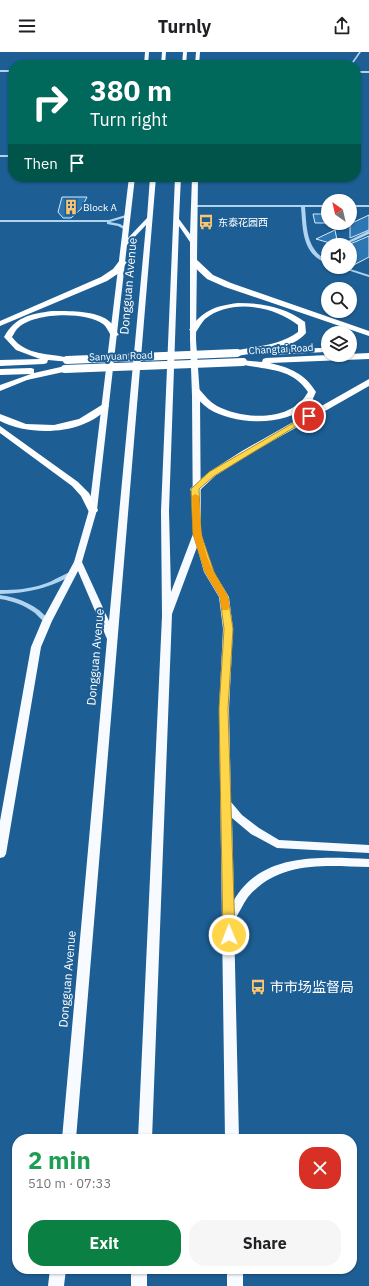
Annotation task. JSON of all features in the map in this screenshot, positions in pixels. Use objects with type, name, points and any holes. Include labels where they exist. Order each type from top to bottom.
[{"type":"highway","points":[[193,261],[210,277],[228,285],[369,334]]},
{"type":"highway","points":[[0,324],[104,279],[116,271],[123,262]]},
{"type":"highway","points":[[193,330],[202,318],[217,310],[234,306],[253,305],[278,310],[296,318],[302,324],[302,333],[293,340],[278,346],[237,353]]},
{"type":"highway","points":[[67,360],[31,354],[18,349],[8,337],[10,331],[23,321],[35,317],[66,313],[88,315],[99,319],[111,328],[115,335]]},
{"type":"highway","points":[[357,349],[369,348]]},
{"type":"highway","name":"Changtai Road","points":[[237,353],[321,350]]},
{"type":"highway","name":"Sanyuan Road","points":[[0,363],[237,353]]},
{"type":"highway","name":"Changtai Road","points":[[243,362],[369,356]]},
{"type":"highway","points":[[196,391],[205,402],[216,409],[234,416],[246,418],[261,418],[286,414],[297,410],[310,398],[312,392],[303,378],[278,368],[243,362]]},
{"type":"highway","name":"Sanyuan Road","points":[[0,372],[243,362]]},
{"type":"highway","points":[[0,388],[28,376],[65,369]]},
{"type":"highway","points":[[195,489],[212,474],[245,453],[369,382]]},
{"type":"highway","points":[[0,417],[19,426],[49,428],[83,421],[96,415],[105,406]]},
{"type":"highway","points":[[0,428],[75,484],[85,495],[93,510]]},
{"type":"main road","points":[[0,854],[3,823],[36,647],[47,621],[78,562],[93,510],[115,335],[132,182]]},
{"type":"main road","name":"Dongguan Avenue","points":[[69,1134],[153,182]]},
{"type":"main road","points":[[145,1134],[167,616],[165,511],[178,182]]},
{"type":"main road","points":[[195,182],[193,330],[196,391],[195,489],[197,534],[209,572],[224,597],[228,629],[224,709],[232,1134]]},
{"type":"main road","points":[[176,218],[193,242]]},
{"type":"main road","points":[[124,246],[149,219]]},
{"type":"main road","points":[[167,616],[197,534]]},
{"type":"main road","points":[[78,562],[112,640]]},
{"type":"main road","points":[[226,803],[238,818],[254,831],[277,844],[310,847],[369,849]]},
{"type":"main road","points":[[229,919],[244,895],[258,882],[280,867],[312,862],[369,863]]},
{"type":"main road","points":[[56,1286],[57,1274]]},
{"type":"main road","points":[[139,1274],[139,1286]]},
{"type":"main road","points":[[234,1274],[235,1286]]},
{"type":"street","points":[[194,206],[321,206]]},
{"type":"street","points":[[302,206],[310,250],[317,258],[321,260]]},
{"type":"street","points":[[357,206],[369,206]]},
{"type":"street","points":[[0,222],[109,222],[125,218],[129,215]]},
{"type":"street","points":[[0,222],[110,224],[119,225],[127,230]]},
{"type":"street","points":[[357,238],[369,232]]},
{"type":"street","points":[[357,272],[369,276]]},
{"type":"street","points":[[0,592],[35,590],[50,585],[73,573]]},
{"type":"street","points":[[0,597],[26,604],[38,611],[47,621]]},
{"type":"building","name":"Block A","points":[[62,197],[87,197],[81,209],[71,218],[63,218],[58,212]]},
{"type":"building","points":[[313,214],[321,214],[321,223],[315,223]]},
{"type":"building","points":[[369,215],[369,230],[350,238],[350,230],[357,230],[357,221]]},
{"type":"building","points":[[335,230],[337,238],[321,238],[321,240],[316,239]]},
{"type":"building","points":[[369,236],[369,257],[357,263],[357,241]]},
{"type":"slow traffic","points":[[195,496],[197,534],[209,572],[224,597],[225,608]]},
{"type":"place","name":"Block A","points":[[71,207]]},
{"type":"place","name":"东泰花园西","points":[[206,222]]},
{"type":"place","name":"市市场监督局","points":[[258,987]]},
{"type":"route","points":[[229,935],[224,709],[228,629],[224,597],[209,572],[197,534],[195,489],[212,474],[309,416]]}]
